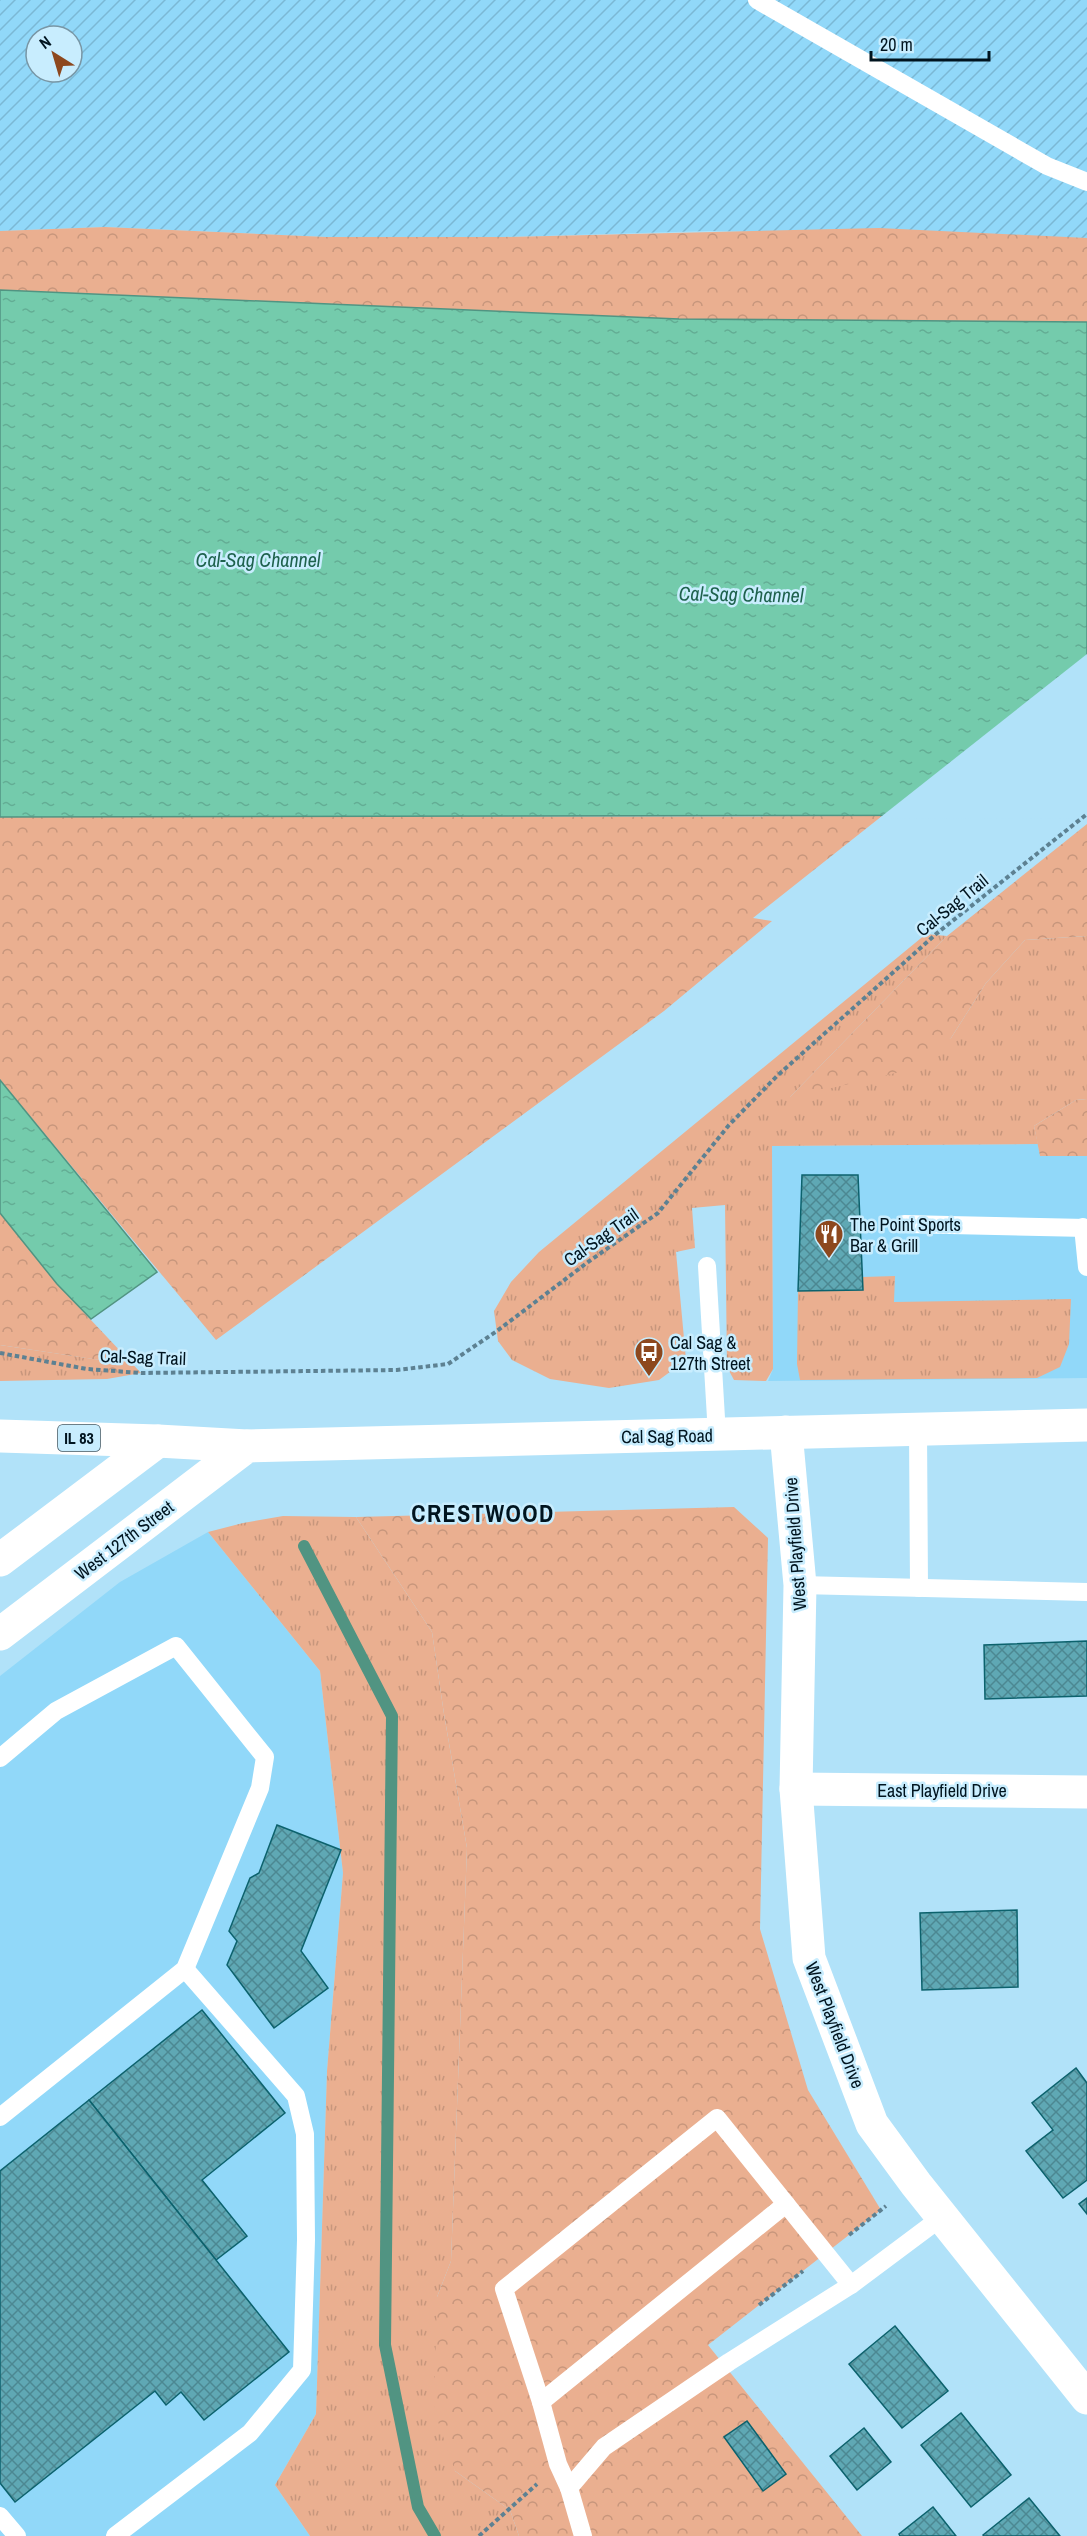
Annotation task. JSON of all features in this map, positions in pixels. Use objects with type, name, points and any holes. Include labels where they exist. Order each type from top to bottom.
[{"type":"main road","name":"Cal Sag Road","points":[[247,1446],[1087,1425]]},
{"type":"main road","name":"West Playfield Drive","points":[[786,1432],[800,1586],[796,1789],[809,1958],[873,2124],[942,2217],[1087,2398]]},
{"type":"main road","name":"IL 83","points":[[0,1436],[247,1446]]},
{"type":"main road","points":[[0,1560],[158,1441]]},
{"type":"main road","name":"West 127th Street","points":[[0,1634],[247,1446]]},
{"type":"main road","name":"East Playfield Drive","points":[[796,1789],[1087,1791]]},
{"type":"lane","points":[[757,0],[1047,166],[1087,182]]},
{"type":"lane","points":[[904,1224],[1085,1227],[1087,1267]]},
{"type":"lane","points":[[707,1266],[717,1435]]},
{"type":"lane","points":[[918,1429],[919,1588]]},
{"type":"lane","points":[[800,1586],[1087,1592]]},
{"type":"lane","points":[[0,1758],[56,1711],[176,1646],[265,1757],[260,1788],[185,1969],[0,2117]]},
{"type":"lane","points":[[115,2536],[250,2433],[302,2370],[306,2240],[305,2134],[296,2096],[185,1969]]},
{"type":"lane","points":[[583,2536],[570,2488],[558,2464],[541,2402],[504,2289],[717,2118],[851,2285]]},
{"type":"lane","points":[[541,2402],[786,2204]]},
{"type":"lane","points":[[570,2488],[604,2447],[729,2362],[851,2285],[942,2217]]},
{"type":"lane","points":[[0,2516],[17,2536]]},
{"type":"path","name":"Cal-Sag Trail","points":[[0,1353],[87,1368],[141,1373],[397,1370],[448,1364],[497,1331],[588,1262],[658,1213],[729,1125],[777,1076],[936,934],[1087,814]]},
{"type":"path","points":[[479,2536],[510,2510]]},
{"type":"shaded area","points":[[0,0],[1087,0],[1087,238],[709,231],[504,237],[326,237],[105,227],[0,231]]},
{"type":"shaded area","points":[[1038,1144],[1040,1156],[1087,1156],[1087,1378],[768,1381],[773,1369],[772,1146]]},
{"type":"shaded area","points":[[208,1532],[320,1671],[343,1873],[327,2071],[316,2414],[275,2485],[310,2536],[0,2536],[0,1676],[120,1582]]},
{"type":"green space","points":[[105,227],[326,237],[504,237],[879,228],[1087,238],[1087,322],[679,319],[0,290],[0,231]]},
{"type":"green space","points":[[882,816],[753,918],[772,921],[664,1011],[216,1340],[0,1080],[0,817]]},
{"type":"green space","points":[[1087,824],[1087,936],[1025,940],[986,983],[951,1038],[904,1071],[789,1098],[947,936]]},
{"type":"green space","points":[[926,934],[947,936],[790,1097],[951,1038],[986,983],[1025,940],[1087,936],[1087,1099],[1076,1100],[1034,1126],[1038,1144],[772,1146],[773,1369],[766,1381],[734,1380],[727,1367],[725,1205],[692,1208],[695,1248],[676,1252],[686,1360],[659,1380],[609,1388],[550,1379],[512,1360],[498,1341],[494,1311],[511,1282],[539,1252]]},
{"type":"green space","points":[[1087,1099],[1087,1156],[1040,1156],[1034,1126],[1076,1100]]},
{"type":"green space","points":[[0,1213],[57,1284],[141,1373],[107,1379],[106,1361],[0,1345]]},
{"type":"green space","points":[[895,1276],[894,1302],[1071,1299],[1069,1344],[1060,1367],[1037,1378],[800,1380],[797,1364],[798,1291],[863,1290],[863,1277]]},
{"type":"green space","points":[[0,1345],[107,1361],[107,1379],[0,1381]]},
{"type":"green space","points":[[734,1507],[768,1538],[760,1929],[808,2090],[881,2210],[708,2345],[862,2536],[519,2536],[510,2510],[455,2471],[434,2410],[437,2297],[451,2261],[467,1848],[432,1632],[356,1517]]},
{"type":"green space","points":[[283,1516],[356,1517],[432,1632],[467,1848],[451,2261],[437,2297],[455,2471],[510,2510],[519,2536],[310,2536],[275,2485],[316,2414],[327,2071],[343,1873],[320,1671],[208,1532]]},
{"type":"water","name":"Cal-Sag Channel","points":[[0,290],[679,319],[1087,322],[1087,815],[0,817]]},
{"type":"water","points":[[0,1080],[157,1272],[91,1319],[57,1284],[0,1213]]},
{"type":"pier","points":[[1087,654],[1087,818],[879,819],[882,816]]},
{"type":"building","points":[[802,1175],[858,1175],[863,1290],[798,1291]]},
{"type":"building","points":[[1087,1641],[1087,1696],[985,1699],[984,1645]]},
{"type":"building","points":[[277,1825],[341,1850],[301,1951],[328,1988],[274,2028],[227,1965],[237,1941],[229,1931],[250,1878],[259,1873]]},
{"type":"building","points":[[1017,1910],[1018,1987],[922,1990],[920,1913]]},
{"type":"building","points":[[202,2010],[285,2113],[202,2180],[247,2236],[216,2260],[89,2100]]},
{"type":"building","points":[[1076,2068],[1087,2083],[1087,2180],[1063,2198],[1026,2151],[1053,2130],[1032,2103]]},
{"type":"building","points":[[89,2100],[289,2352],[204,2420],[181,2392],[166,2405],[155,2391],[15,2502],[0,2483],[0,2171]]},
{"type":"building","points":[[1087,2198],[1087,2214],[1079,2204]]},
{"type":"building","points":[[895,2326],[948,2391],[902,2428],[849,2364]]},
{"type":"building","points":[[961,2413],[1011,2475],[971,2507],[921,2445]]},
{"type":"building","points":[[747,2421],[786,2474],[763,2491],[724,2437]]},
{"type":"building","points":[[864,2428],[891,2462],[857,2490],[830,2456]]},
{"type":"building","points":[[1029,2498],[1060,2536],[983,2535]]},
{"type":"building","points":[[933,2507],[956,2536],[900,2536],[899,2534]]},
{"type":"waterway","points":[[304,1546],[392,1716],[385,2345],[418,2507],[435,2536]]},
{"type":"place","name":"The Point Sports Bar & Grill","points":[[829,1260]]},
{"type":"place","name":"Cal Sag & 127th Street","points":[[649,1378]]},
{"type":"district","name":"CRESTWOOD","points":[[483,1513]]}]
